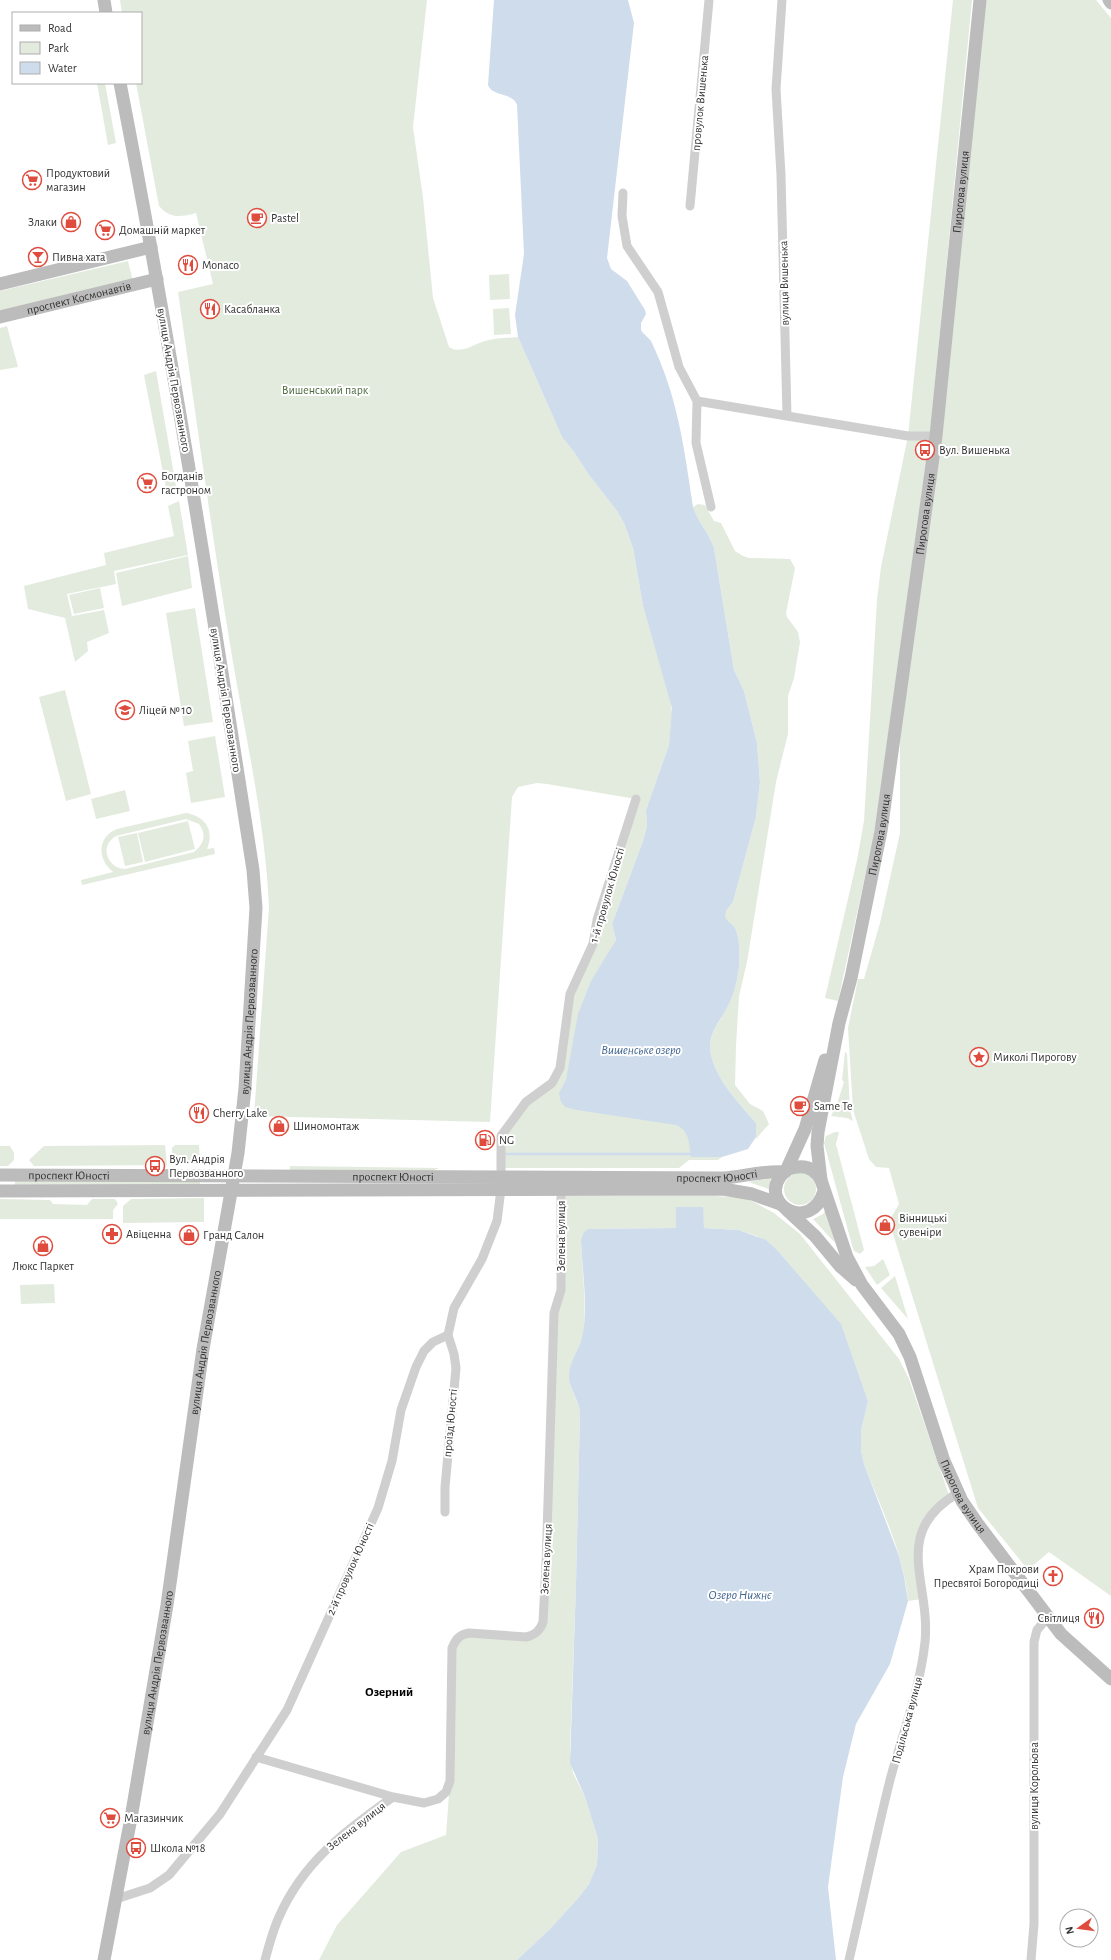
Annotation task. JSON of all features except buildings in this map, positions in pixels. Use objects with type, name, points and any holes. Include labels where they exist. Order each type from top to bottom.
[{"type":"main road","points":[[104,0],[106,12]]},
{"type":"main road","name":"Пирогова вулиця","points":[[980,0],[936,436],[881,831],[851,978],[839,1023],[818,1132],[817,1146],[822,1185],[846,1257],[862,1285],[889,1320],[905,1345],[944,1461],[958,1493],[977,1523],[1065,1639],[1111,1679]]},
{"type":"main road","points":[[1108,0],[1111,3]]},
{"type":"main road","name":"вулиця Андрія Первозванного","points":[[104,1960],[167,1605],[195,1399],[234,1176],[245,1088],[256,908],[253,870],[157,279],[120,84]]},
{"type":"main road","points":[[0,284],[151,247]]},
{"type":"main road","name":"проспект Космонавтів","points":[[0,317],[157,279]]},
{"type":"main road","name":"Пирогова вулиця","points":[[785,1171],[801,1137],[813,1105],[820,1074],[839,1023]]},
{"type":"main road","points":[[767,1171],[780,1161],[801,1137]]},
{"type":"main road","points":[[796,1166],[812,1170],[822,1185],[819,1203],[809,1211],[797,1213],[783,1206],[777,1198],[776,1185],[778,1179],[785,1171],[796,1166]]},
{"type":"main road","name":"проспект Юності","points":[[6,1191],[231,1190],[501,1184],[723,1178],[744,1176],[767,1171],[785,1171]]},
{"type":"main road","points":[[6,1175],[6,1191]]},
{"type":"main road","name":"проспект Юності","points":[[6,1175],[234,1176],[501,1184],[561,1189],[723,1189],[742,1191],[783,1206]]},
{"type":"main road","name":"Пирогова вулиця","points":[[783,1206],[815,1236],[840,1266],[862,1285]]},
{"type":"street","name":"провулок Вишенька","points":[[690,206],[709,0]]},
{"type":"street","name":"вулиця Вишенька","points":[[782,0],[776,89],[781,175],[787,416]]},
{"type":"street","points":[[623,193],[622,225],[627,246],[658,292],[679,367],[697,401],[696,444],[711,507]]},
{"type":"street","points":[[697,401],[908,436],[936,436]]},
{"type":"street","name":"1-й провулок Юності","points":[[501,1184],[500,1141],[502,1132],[526,1102],[552,1083],[560,1068],[570,994],[593,944],[597,920],[636,800]]},
{"type":"street","points":[[448,1335],[454,1308],[482,1259],[496,1221],[501,1184]]},
{"type":"street","name":"Зелена вулиця","points":[[256,1757],[393,1797],[424,1803],[438,1799],[446,1792],[450,1781],[452,1648],[455,1640],[461,1634],[469,1633],[531,1636],[540,1629],[542,1622],[546,1565],[554,1313],[561,1290],[561,1189]]},
{"type":"street","name":"проїзд Юності","points":[[445,1512],[445,1487],[456,1368],[454,1354],[448,1335]]},
{"type":"street","name":"2-й провулок Юності","points":[[116,1899],[150,1888],[169,1875],[220,1814],[287,1710],[378,1508],[392,1461],[402,1410],[416,1367],[424,1351],[433,1342],[448,1335]]},
{"type":"street","name":"Подільська вулиця","points":[[849,1960],[890,1780],[902,1743],[923,1655],[925,1628],[919,1568],[920,1532],[924,1524],[935,1510],[958,1493]]},
{"type":"street","name":"вулиця Корольова","points":[[1031,1960],[1034,1924],[1034,1642],[1037,1630],[1048,1617]]},
{"type":"street","name":"Зелена вулиця","points":[[265,1960],[279,1916],[295,1888],[318,1858],[336,1839],[393,1797]]},
{"type":"green space","name":"Вишенський парк","points":[[120,0],[427,0],[413,127],[423,198],[433,298],[449,347],[453,349],[458,350],[467,348],[489,340],[518,337],[562,437],[617,511],[624,523],[633,548],[643,606],[671,702],[672,714],[669,745],[646,810],[647,826],[643,841],[612,924],[616,940],[612,947],[676,1125],[683,1128],[686,1132],[705,1134],[722,1157],[718,1160],[689,1160],[679,1168],[500,1168],[501,1136],[558,1073],[568,1003],[586,958],[636,799],[537,783],[518,787],[512,797],[490,1122],[254,1116],[269,907],[267,873],[253,772],[215,552],[178,292],[213,284],[196,213],[176,216],[167,213],[159,206],[136,84],[142,84],[142,12],[122,12]]},
{"type":"green space","points":[[953,0],[972,0],[930,435],[875,830],[838,1001],[825,998],[857,860],[864,821],[877,600],[881,567],[908,436]]},
{"type":"green space","points":[[980,0],[1096,0],[1111,18],[1111,1596],[1049,1552],[1028,1570],[978,1508],[889,1221],[899,1204],[889,1168],[876,1167],[869,1159],[853,1110],[848,1028],[858,979],[864,979],[880,923],[900,833],[900,693]]},
{"type":"green space","points":[[97,84],[105,84],[116,143],[108,145]]},
{"type":"green space","points":[[128,261],[133,281],[0,313],[0,291]]},
{"type":"green space","points":[[509,274],[510,299],[490,300],[489,275]]},
{"type":"green space","points":[[509,308],[511,334],[494,335],[493,309]]},
{"type":"green space","points":[[7,326],[18,367],[0,370],[0,328]]},
{"type":"green space","points":[[156,371],[177,492],[172,487],[166,488],[144,375]]},
{"type":"green space","points":[[179,501],[188,555],[114,571],[116,584],[67,594],[72,616],[104,610],[109,633],[87,642],[88,651],[75,662],[65,618],[28,609],[24,586],[106,565],[104,553],[174,536],[168,506]]},
{"type":"green space","points":[[698,504],[705,505],[714,521],[721,523],[735,551],[749,558],[790,559],[795,568],[786,613],[787,617],[798,632],[800,642],[794,678],[788,696],[788,734],[776,782],[747,962],[739,996],[735,1085],[750,1104],[763,1111],[769,1124],[756,1139],[756,1123],[723,1083],[714,1065],[710,1047],[716,1027],[730,1002],[738,976],[740,957],[738,938],[735,928],[724,917],[726,911],[733,902],[756,817],[760,782],[757,743],[744,691],[734,670],[714,548],[693,507]]},
{"type":"green space","points":[[188,556],[192,588],[122,606],[116,573]]},
{"type":"green space","points":[[100,588],[104,608],[74,614],[69,595]]},
{"type":"green space","points":[[195,608],[213,722],[184,726],[166,613]]},
{"type":"green space","points":[[65,690],[91,794],[66,801],[39,697]]},
{"type":"green space","points":[[215,736],[225,797],[191,803],[186,773],[193,771],[188,741]]},
{"type":"green space","points":[[125,790],[130,811],[96,819],[91,799]]},
{"type":"green space","points":[[186,813],[198,817],[207,825],[210,836],[207,849],[214,848],[215,854],[82,885],[81,880],[113,872],[104,861],[102,849],[106,837],[117,829]],"holes":[[[186,819],[199,824],[204,836],[202,843],[194,852],[125,869],[114,865],[107,856],[108,845],[116,836]]]},
{"type":"green space","points":[[188,821],[195,849],[145,862],[138,833]]},
{"type":"green space","points":[[137,833],[143,862],[125,866],[118,837]]},
{"type":"green space","points":[[845,1052],[847,1053],[850,1110],[853,1121],[847,1118],[831,1116],[837,1104],[844,1082],[842,1080]]},
{"type":"green space","points":[[839,1132],[836,1144],[864,1250],[860,1254],[854,1251],[852,1245],[824,1143],[826,1136]]},
{"type":"green space","points":[[165,1145],[167,1165],[34,1166],[29,1160],[44,1146]]},
{"type":"green space","points":[[175,1145],[199,1145],[200,1164],[173,1164],[172,1148]]},
{"type":"green space","points":[[0,1146],[10,1146],[14,1153],[14,1160],[8,1166],[0,1166]]},
{"type":"green space","points":[[290,1166],[439,1168],[419,1177],[290,1176]]},
{"type":"green space","points":[[800,1173],[806,1174],[813,1180],[816,1189],[815,1195],[809,1202],[800,1205],[794,1204],[787,1198],[784,1189],[785,1183],[791,1176]]},
{"type":"green space","points":[[771,1178],[769,1189],[748,1182]]},
{"type":"green space","points":[[200,1180],[200,1185],[15,1186],[15,1181]]},
{"type":"green space","points":[[561,1196],[716,1196],[744,1198],[774,1213],[800,1234],[899,1359],[909,1379],[950,1498],[920,1532],[922,1599],[908,1601],[906,1583],[897,1549],[864,1464],[861,1451],[861,1431],[868,1401],[841,1325],[778,1251],[757,1236],[739,1230],[704,1228],[702,1207],[677,1228],[588,1229],[581,1240],[584,1326],[572,1366],[570,1381],[580,1413],[570,1750],[573,1773],[585,1797],[598,1839],[597,1865],[589,1884],[579,1897],[551,1928],[517,1960],[319,1960],[337,1925],[401,1852],[446,1835],[450,1781],[452,1648],[461,1635],[526,1637],[540,1629],[554,1313],[560,1297]]},
{"type":"green space","points":[[204,1198],[204,1222],[123,1223],[123,1206],[131,1199]]},
{"type":"green space","points":[[0,1199],[50,1200],[53,1204],[87,1205],[92,1199],[115,1199],[118,1204],[113,1210],[113,1219],[0,1219]]},
{"type":"green space","points":[[826,1210],[835,1243],[813,1219],[823,1214]]},
{"type":"green space","points":[[883,1259],[890,1275],[877,1285],[865,1267],[874,1266]]},
{"type":"green space","points":[[895,1276],[908,1319],[881,1288]]},
{"type":"green space","points":[[54,1284],[55,1303],[21,1304],[20,1285]]},
{"type":"water","name":"Вишенське озеро","points":[[494,0],[628,0],[634,23],[607,258],[611,269],[627,281],[645,310],[646,314],[641,323],[641,330],[651,341],[668,382],[679,422],[693,507],[714,548],[734,670],[744,691],[757,743],[760,782],[756,817],[733,902],[726,911],[725,917],[735,928],[738,938],[740,957],[738,976],[736,986],[727,1009],[713,1033],[710,1047],[714,1065],[723,1083],[756,1123],[756,1137],[748,1149],[722,1157],[691,1157],[688,1138],[684,1131],[676,1125],[565,1107],[561,1102],[559,1093],[566,1080],[578,1014],[591,981],[616,940],[612,924],[643,841],[647,826],[646,810],[669,745],[672,708],[643,606],[633,548],[624,523],[617,511],[562,437],[518,337],[515,315],[524,254],[517,105],[511,98],[490,89],[488,85]]},
{"type":"water","name":"Озеро Нижнє","points":[[676,1207],[703,1207],[704,1228],[739,1230],[766,1240],[778,1251],[841,1324],[868,1401],[861,1431],[861,1451],[864,1464],[899,1556],[908,1601],[890,1664],[856,1724],[843,1777],[828,1887],[836,1960],[517,1960],[551,1928],[579,1897],[589,1884],[597,1865],[598,1839],[585,1797],[570,1763],[580,1413],[571,1387],[569,1372],[570,1366],[582,1338],[585,1310],[581,1240],[584,1232],[588,1229],[676,1228]]},
{"type":"waterway","points":[[506,1154],[690,1154]]},
{"type":"place","name":"Продуктовий магазин","points":[[32,180]]},
{"type":"place","name":"Pastel","points":[[257,218]]},
{"type":"place","name":"Злаки","points":[[71,222]]},
{"type":"place","name":"Домашній маркет","points":[[105,230]]},
{"type":"place","name":"Пивна хата","points":[[38,257]]},
{"type":"place","name":"Monaco","points":[[188,265]]},
{"type":"place","name":"Касабланка","points":[[210,309]]},
{"type":"place","name":"Вул. Вишенька","points":[[925,450]]},
{"type":"place","name":"Богданів гастроном","points":[[147,483]]},
{"type":"place","name":"Ліцей № 10","points":[[125,710]]},
{"type":"place","name":"Миколі Пирогову","points":[[979,1057]]},
{"type":"place","name":"Same Te","points":[[800,1106]]},
{"type":"place","name":"Cherry Lake","points":[[199,1113]]},
{"type":"place","name":"Шиномонтаж","points":[[279,1126]]},
{"type":"place","name":"NG","points":[[485,1140]]},
{"type":"place","name":"Вул. Андрія Первозванного","points":[[155,1166]]},
{"type":"place","name":"Вінницькі сувеніри","points":[[885,1225]]},
{"type":"place","name":"Авіценна","points":[[112,1234]]},
{"type":"place","name":"Гранд Салон","points":[[189,1235]]},
{"type":"place","name":"Люкс Паркет","points":[[43,1246]]},
{"type":"place","name":"Храм Покрови Пресвятої Богородиці","points":[[1053,1576]]},
{"type":"place","name":"Світлиця","points":[[1094,1618]]},
{"type":"place","name":"Магазинчик","points":[[110,1818]]},
{"type":"place","name":"Школа №18","points":[[136,1848]]},
{"type":"district","name":"Озерний","points":[[389,1692]]}]
